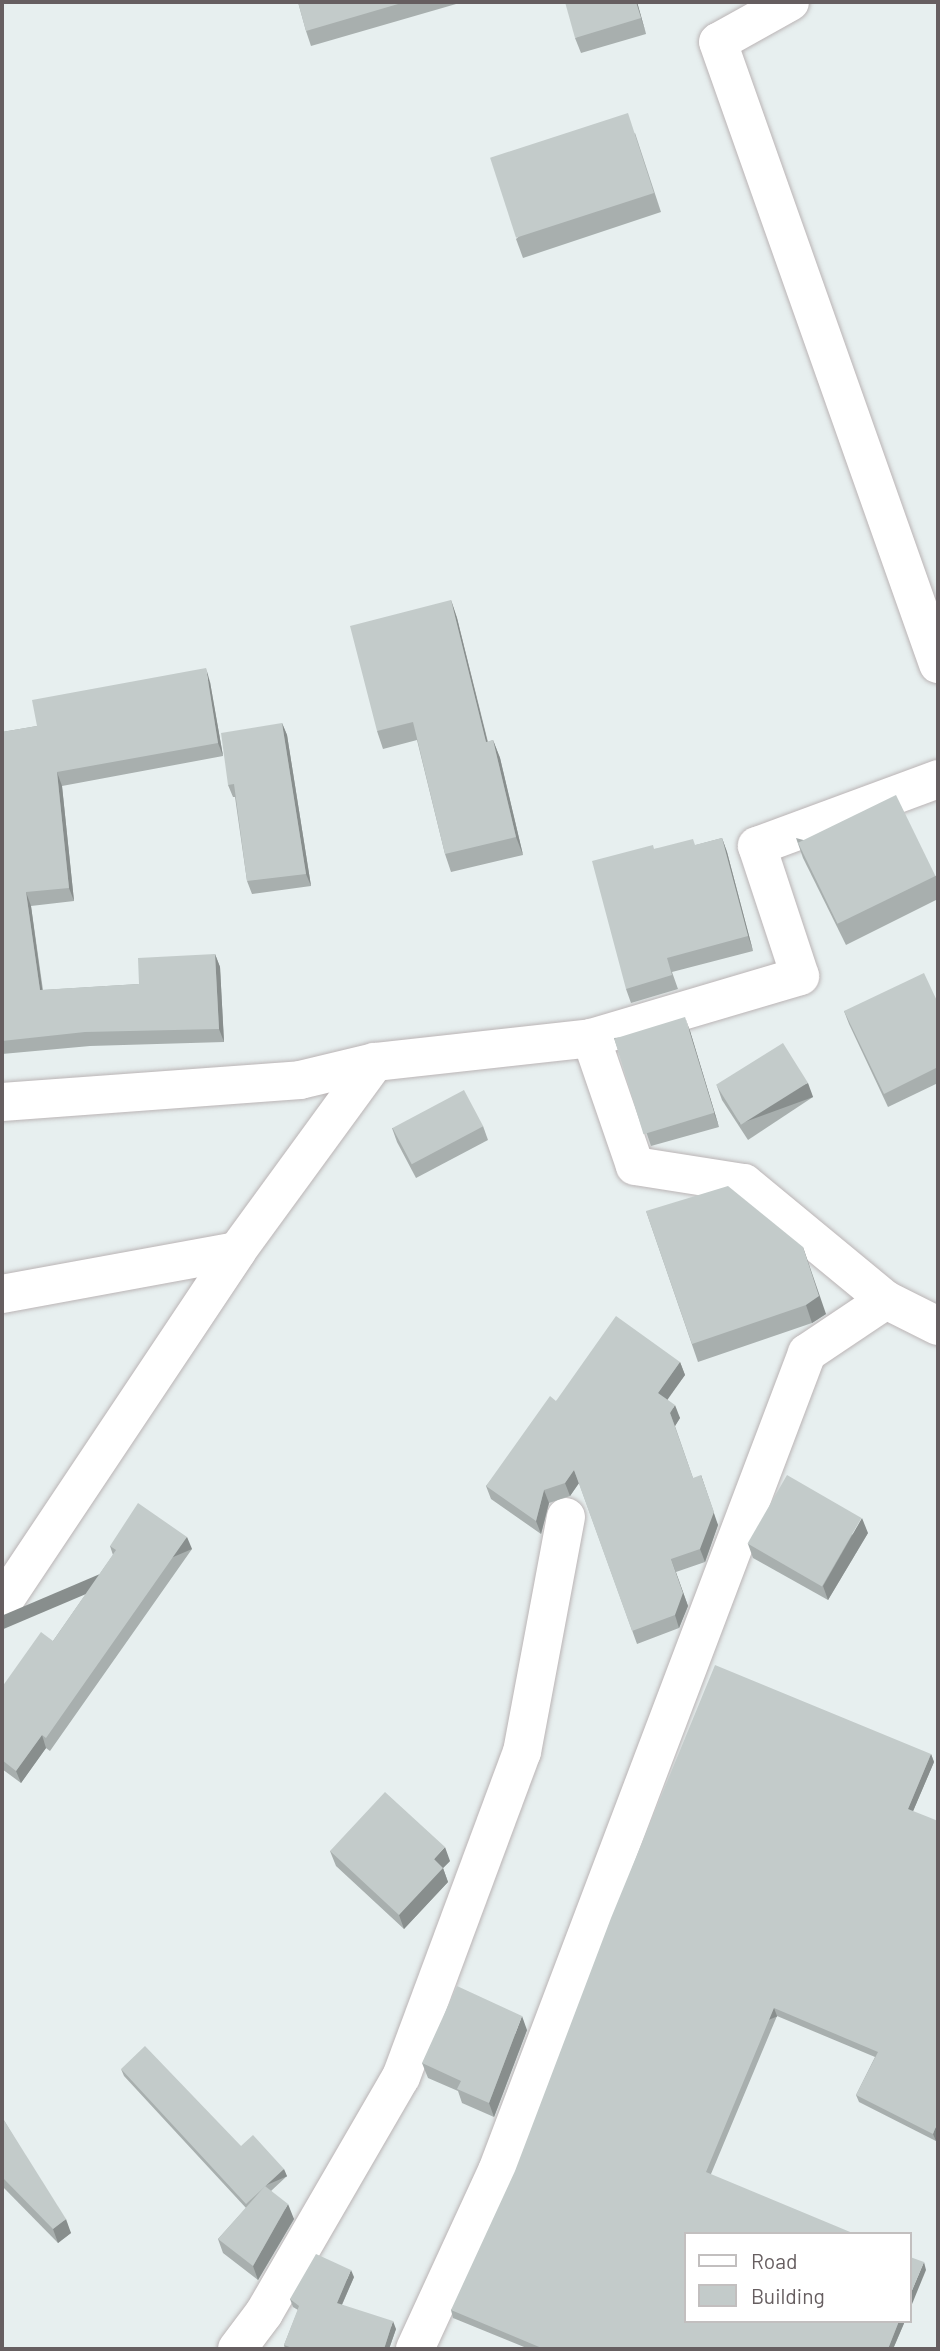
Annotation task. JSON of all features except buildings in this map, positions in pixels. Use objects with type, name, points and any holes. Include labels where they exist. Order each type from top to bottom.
[{"type":"street","points":[[790,2],[718,42],[938,664]]},
{"type":"street","points":[[2,1102],[300,1080],[375,1062],[591,1038],[800,976],[757,846],[938,779]]},
{"type":"street","points":[[591,1038],[635,1166],[744,1183],[886,1300],[938,1326]]},
{"type":"street","points":[[2,1604],[237,1251],[375,1062]]},
{"type":"street","points":[[2,1294],[237,1251]]},
{"type":"street","points":[[415,2349],[497,2171],[807,1353],[886,1300]]},
{"type":"street","points":[[237,2349],[264,2313],[401,2077],[522,1752],[566,1517]]}]
